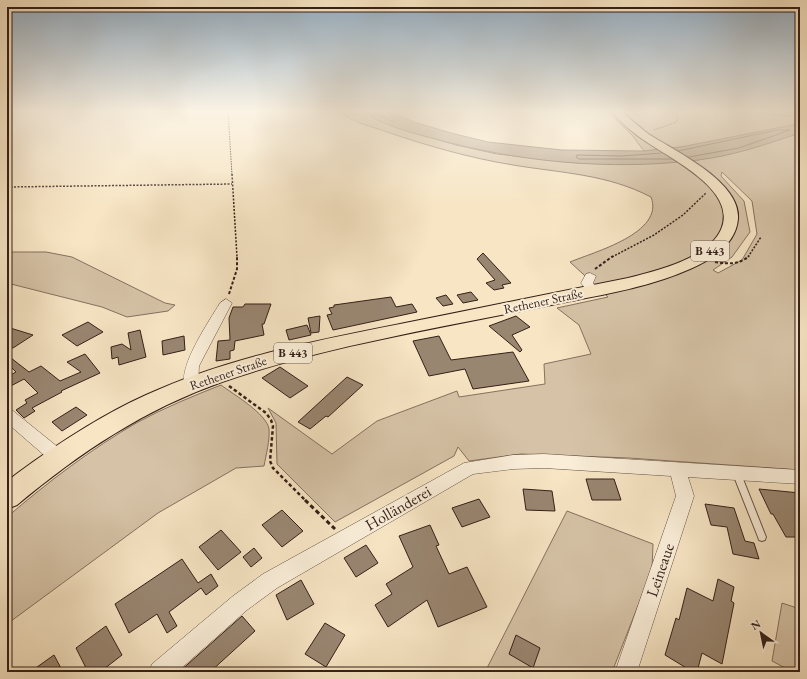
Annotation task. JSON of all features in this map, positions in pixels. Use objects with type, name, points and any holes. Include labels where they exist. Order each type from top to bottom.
[{"type":"main road","name":"Rethener Straße","points":[[7,497],[58,457],[120,418],[191,385],[246,366],[294,353],[591,283],[645,278],[701,257],[714,248],[724,238],[730,225],[731,213],[727,201],[719,190],[660,143]]},
{"type":"street","points":[[191,385],[192,366],[226,303]]},
{"type":"street","points":[[7,414],[58,457]]},
{"type":"street","name":"Holländerei","points":[[160,672],[240,603],[270,581],[470,468],[513,462],[544,461],[677,468],[800,477]]},
{"type":"street","name":"Leineaue","points":[[626,672],[685,496],[677,468]]},
{"type":"lane","points":[[736,473],[762,537]]},
{"type":"path","points":[[226,303],[234,284],[237,269],[230,143]]},
{"type":"path","points":[[7,187],[232,184]]},
{"type":"path","points":[[591,283],[596,268],[618,252],[654,235],[683,215],[706,195],[705,188]]},
{"type":"path","points":[[701,257],[719,262],[738,263],[748,259],[761,237]]},
{"type":"path","points":[[224,382],[266,413],[273,426],[270,462],[273,468],[344,538]]},
{"type":"shaded area","points":[[420,143],[448,143],[497,154],[578,163],[639,164],[699,160],[681,147],[644,151],[638,143],[800,143],[800,470],[629,458],[521,454],[469,461],[458,447],[454,456],[335,522],[277,464],[276,423],[268,408],[332,454],[377,421],[457,391],[459,397],[545,384],[544,364],[591,354],[579,325],[557,308],[608,297],[570,262],[610,247],[638,231],[648,221],[653,210],[651,197],[618,183],[584,175],[497,162]],"holes":[[[722,172],[752,201],[757,234],[742,260],[718,273],[713,270],[732,257],[750,232],[744,201],[721,176]]]},
{"type":"shaded area","points":[[7,252],[46,252],[72,257],[165,303],[175,305],[168,311],[127,317],[102,307],[7,283]]},
{"type":"shaded area","points":[[221,385],[256,411],[267,423],[269,438],[264,466],[236,468],[158,513],[7,624],[7,517],[70,466],[103,443],[158,412]]},
{"type":"shaded area","points":[[567,511],[653,544],[652,570],[612,672],[485,672]]},
{"type":"shaded area","points":[[782,603],[800,609],[800,672],[793,672],[772,661]]},
{"type":"water","points":[[451,143],[494,143],[562,150],[644,151],[681,147],[703,143],[770,143],[724,156],[698,160],[631,165],[564,162],[497,153]]},
{"type":"building","points":[[483,253],[511,283],[502,285],[504,288],[494,290],[486,283],[495,280],[477,259]]},
{"type":"building","points":[[471,292],[478,300],[463,303],[457,295]]},
{"type":"building","points":[[446,295],[453,304],[443,306],[436,298]]},
{"type":"building","points":[[391,297],[396,307],[412,304],[417,312],[333,330],[327,315],[332,314],[329,308],[334,307],[334,305]]},
{"type":"building","points":[[245,304],[271,304],[264,324],[262,324],[264,335],[235,341],[234,350],[230,351],[230,359],[216,361],[218,341],[230,340],[229,318],[233,307],[243,307]]},
{"type":"building","points":[[320,316],[319,332],[311,333],[308,318]]},
{"type":"building","points":[[516,316],[530,327],[512,335],[522,350],[520,352],[489,326]]},
{"type":"building","points":[[88,322],[103,332],[77,346],[62,335]]},
{"type":"building","points":[[307,325],[311,335],[289,340],[286,330]]},
{"type":"building","points":[[7,327],[33,335],[13,348],[7,346]]},
{"type":"building","points":[[140,330],[146,357],[119,365],[118,357],[112,359],[111,347],[122,344],[131,350],[128,333]]},
{"type":"building","points":[[184,336],[185,350],[163,355],[162,341]]},
{"type":"building","points":[[439,336],[451,360],[513,352],[529,381],[473,389],[465,369],[429,376],[413,341]]},
{"type":"building","points":[[85,354],[100,373],[61,391],[62,392],[32,408],[35,411],[24,418],[16,410],[27,403],[25,400],[38,393],[24,379],[7,388],[7,377],[16,372],[7,363],[11,358],[29,372],[41,366],[60,381],[81,372],[67,362]]},
{"type":"building","points":[[280,367],[308,386],[290,398],[262,378]]},
{"type":"building","points":[[347,377],[363,385],[328,417],[326,416],[310,429],[298,422]]},
{"type":"building","points":[[76,407],[87,415],[62,431],[52,422]]},
{"type":"building","points":[[586,479],[614,479],[621,500],[592,500]]},
{"type":"building","points":[[523,489],[552,491],[555,511],[526,510]]},
{"type":"building","points":[[759,489],[800,493],[800,537],[786,537],[773,514],[771,514]]},
{"type":"building","points":[[479,499],[490,517],[462,527],[452,508]]},
{"type":"building","points":[[705,504],[734,508],[745,541],[754,543],[759,559],[733,554],[727,527],[711,525]]},
{"type":"building","points":[[282,510],[303,531],[282,547],[262,525]]},
{"type":"building","points":[[430,525],[439,545],[436,546],[449,574],[467,567],[487,607],[438,627],[427,600],[388,627],[375,605],[392,594],[386,584],[413,567],[399,536]]},
{"type":"building","points":[[221,530],[241,552],[218,570],[199,547]]},
{"type":"building","points":[[366,545],[378,563],[356,577],[344,558]]},
{"type":"building","points":[[254,548],[262,558],[251,567],[243,557]]},
{"type":"building","points":[[182,559],[198,583],[211,574],[218,586],[206,595],[201,588],[169,612],[177,626],[167,633],[157,614],[129,633],[115,604]]},
{"type":"building","points":[[718,579],[734,587],[731,601],[734,603],[722,664],[702,653],[697,672],[693,672],[665,655],[676,618],[679,620],[687,588],[713,601]]},
{"type":"building","points":[[301,580],[314,604],[287,620],[276,595]]},
{"type":"building","points":[[242,616],[255,631],[210,672],[179,672]]},
{"type":"building","points":[[325,623],[345,635],[326,667],[305,654]]},
{"type":"building","points":[[106,626],[122,655],[100,672],[88,672],[76,648]]},
{"type":"building","points":[[516,635],[540,648],[533,668],[509,654]]},
{"type":"building","points":[[54,655],[63,672],[30,672]]}]
